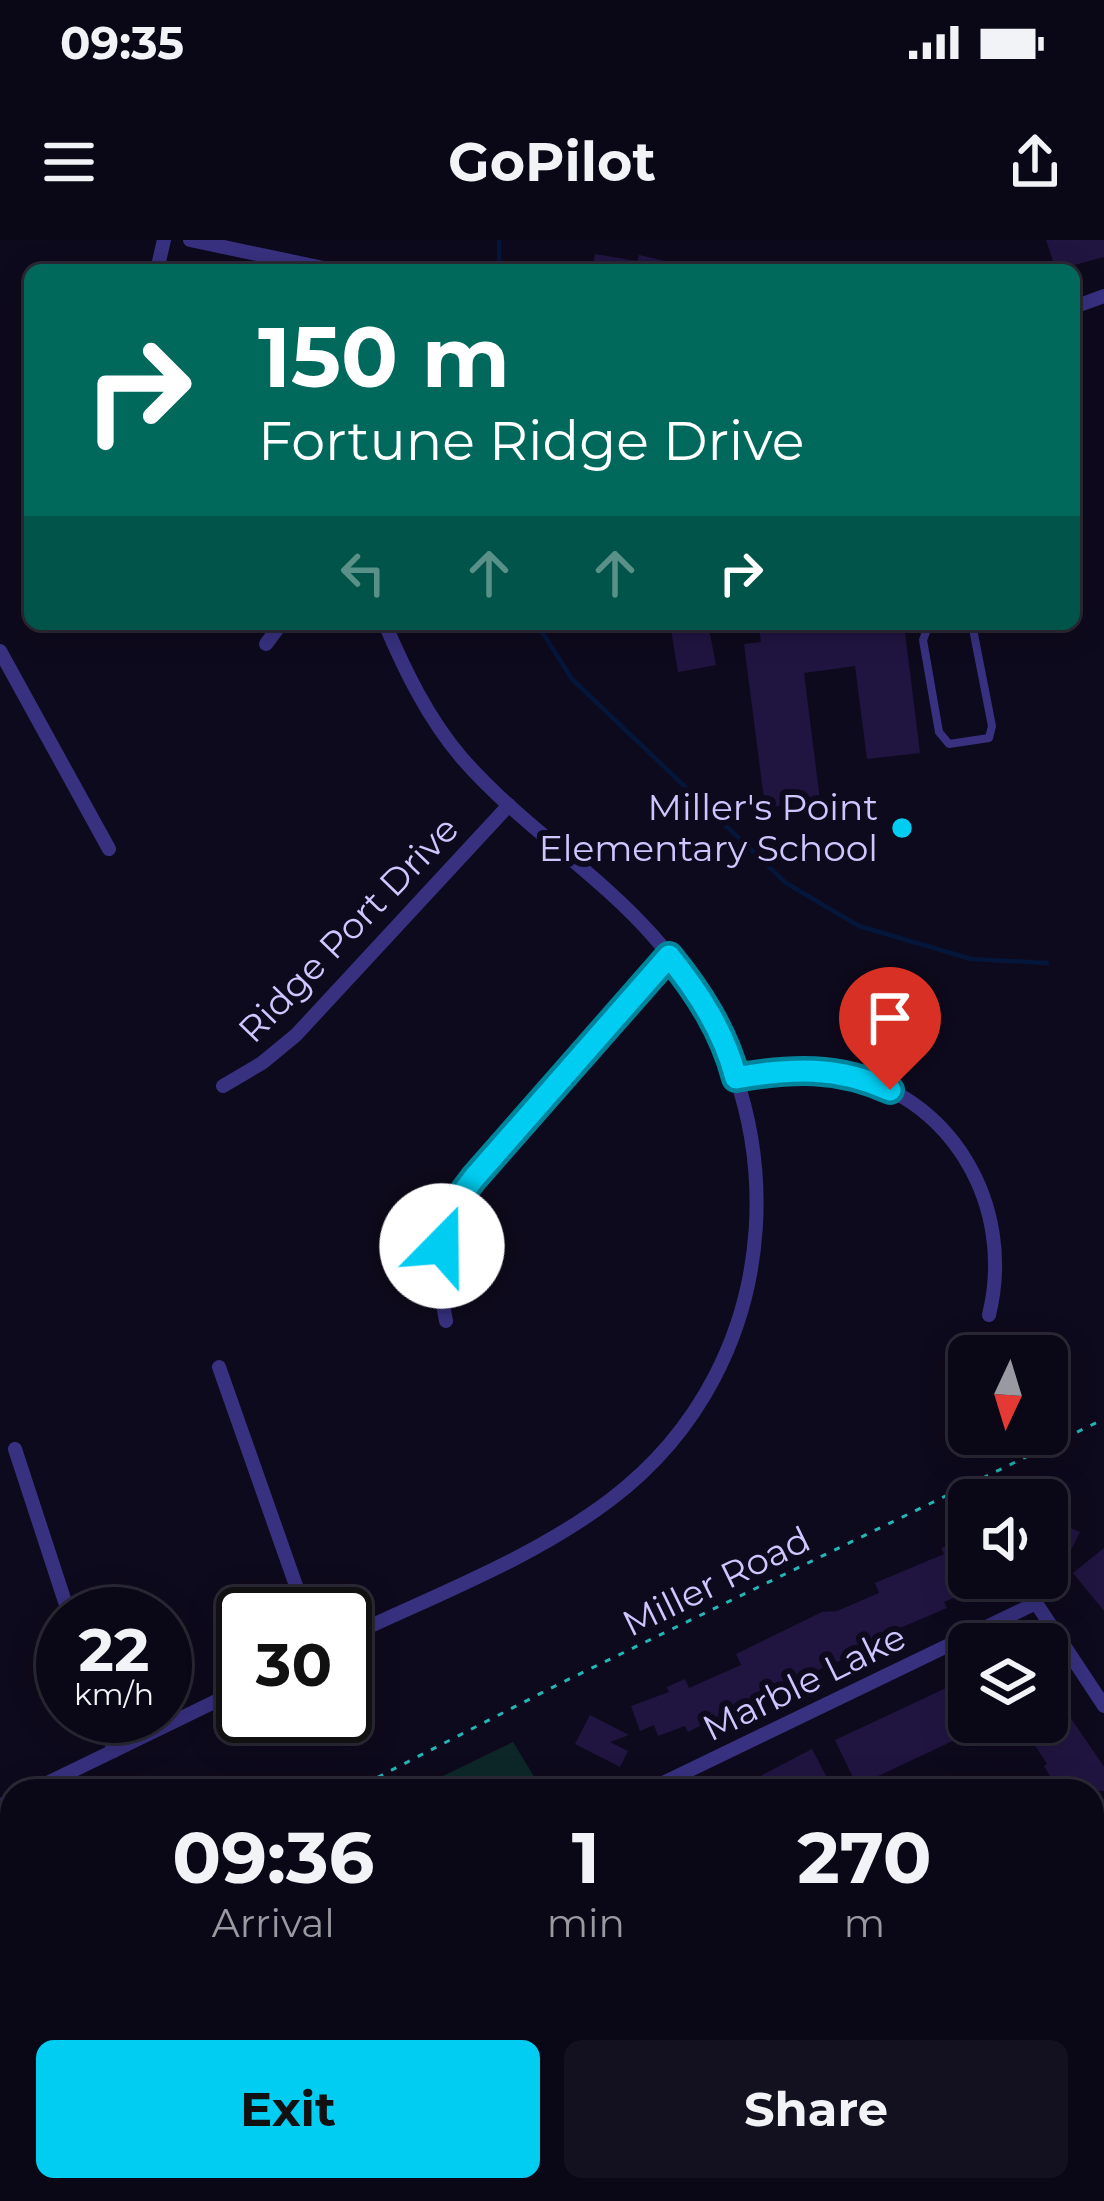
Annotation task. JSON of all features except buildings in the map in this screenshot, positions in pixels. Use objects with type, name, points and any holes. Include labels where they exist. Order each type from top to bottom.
[{"type":"street","points":[[190,240],[304,264]]},
{"type":"street","points":[[266,644],[276,630]]},
{"type":"street","points":[[372,1625],[578,1523],[641,1474],[690,1416],[732,1336],[754,1256],[758,1173],[753,1131],[729,1052],[710,1014],[632,914],[461,757],[425,707],[388,630]]},
{"type":"street","points":[[0,651],[109,849]]},
{"type":"street","name":"Ridge Port Drive","points":[[223,1086],[296,1035],[509,805]]},
{"type":"street","points":[[446,1321],[440,1262],[458,1199],[669,956]]},
{"type":"street","points":[[736,1078],[792,1069],[852,1076],[890,1090],[939,1125],[965,1156],[983,1192],[997,1253],[988,1315]]},
{"type":"street","points":[[219,1367],[296,1587]]},
{"type":"street","points":[[15,1449],[60,1587]]},
{"type":"street","name":"Marble Lake","points":[[681,1779],[1036,1603],[1104,1706]]},
{"type":"street","points":[[56,1779],[216,1701]]},
{"type":"street","points":[[112,1743],[115,1751]]},
{"type":"lane","points":[[927,630],[923,640],[939,732],[949,744],[989,739],[992,726],[973,630]]},
{"type":"path","name":"Miller Road","points":[[374,1779],[1104,1419]]},
{"type":"green space","points":[[513,1742],[536,1779],[437,1779]]},
{"type":"waterway","points":[[499,240],[499,264]]},
{"type":"waterway","points":[[541,630],[572,679],[786,883],[859,926],[971,959],[1047,963]]},
{"type":"place","name":"Miller's Point Elementary School","points":[[902,828]]},
{"type":"route","points":[[442,1246],[458,1199],[474,1178],[669,956],[710,1014],[736,1078],[812,1069],[852,1076],[890,1090]]}]
